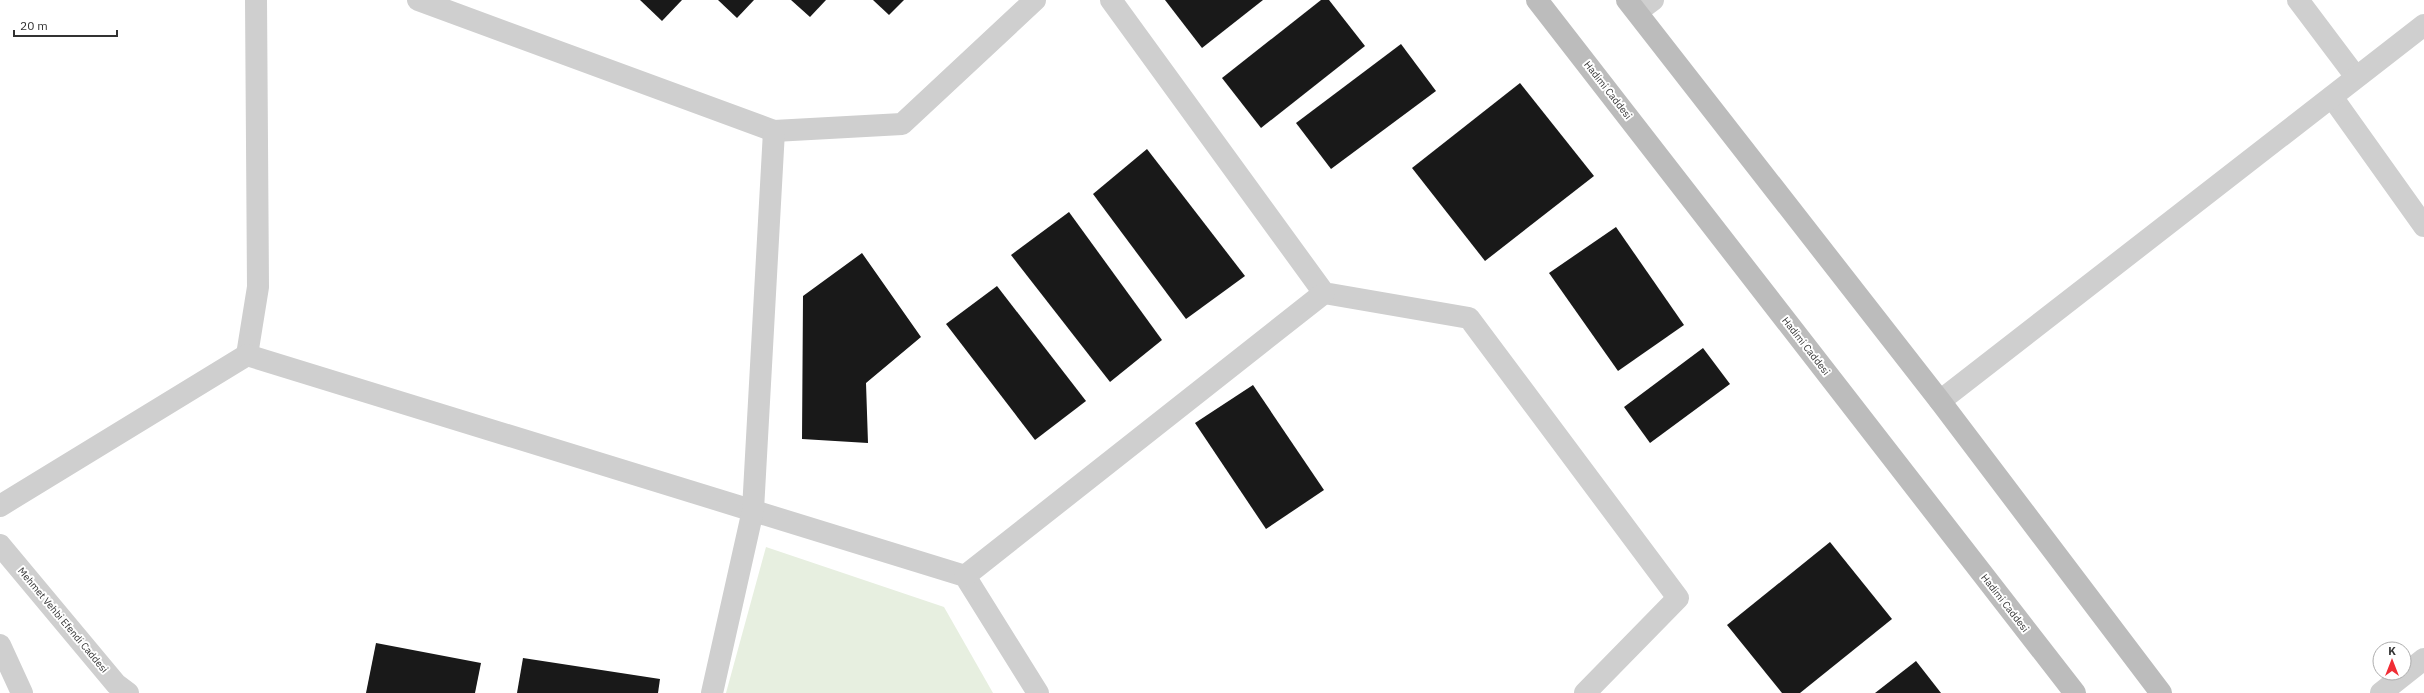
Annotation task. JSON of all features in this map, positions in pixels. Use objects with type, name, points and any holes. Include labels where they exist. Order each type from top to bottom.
[{"type":"main road","name":"Hadimi Caddesi","points":[[1537,0],[2075,693]]},
{"type":"main road","points":[[1639,4],[2161,693]]},
{"type":"street","points":[[247,355],[258,287],[256,0]]},
{"type":"street","points":[[418,0],[774,131],[902,124],[1035,0]]},
{"type":"street","points":[[1111,0],[1324,293],[1469,318],[1678,598],[1585,693]]},
{"type":"street","points":[[2298,0],[2356,77]]},
{"type":"street","points":[[1940,401],[2424,25]]},
{"type":"street","points":[[2332,97],[2424,226]]},
{"type":"street","points":[[712,693],[753,510],[774,131]]},
{"type":"street","points":[[965,576],[1324,293]]},
{"type":"street","points":[[0,506],[247,355],[965,576],[1038,693]]},
{"type":"street","name":"Mehmet Vehbi Efendi Caddesi","points":[[0,545],[116,684],[128,693]]},
{"type":"street","points":[[0,645],[22,693]]},
{"type":"street","points":[[2381,693],[2424,659]]},
{"type":"green space","points":[[766,547],[944,607],[993,693],[726,693]]},
{"type":"building","points":[[640,0],[682,0],[662,21]]},
{"type":"building","points":[[718,0],[754,0],[737,18]]},
{"type":"building","points":[[791,0],[826,0],[810,17]]},
{"type":"building","points":[[873,0],[904,0],[889,15]]},
{"type":"building","points":[[1165,0],[1263,0],[1202,48]]},
{"type":"building","points":[[1321,0],[1329,0],[1365,46],[1261,128],[1222,78]]},
{"type":"building","points":[[1401,44],[1436,91],[1331,169],[1296,123]]},
{"type":"building","points":[[1520,83],[1594,176],[1485,261],[1412,168]]},
{"type":"building","points":[[1147,149],[1245,276],[1186,319],[1093,194]]},
{"type":"building","points":[[1069,212],[1162,340],[1110,382],[1011,255]]},
{"type":"building","points":[[1616,227],[1684,325],[1618,371],[1549,273]]},
{"type":"building","points":[[862,253],[921,337],[866,383],[868,443],[802,439],[803,296]]},
{"type":"building","points":[[997,286],[1086,401],[1035,440],[946,324]]},
{"type":"building","points":[[1703,348],[1730,384],[1650,443],[1624,407]]},
{"type":"building","points":[[1253,385],[1324,490],[1266,529],[1195,423]]},
{"type":"building","points":[[1830,542],[1892,619],[1800,693],[1782,693],[1727,625]]},
{"type":"building","points":[[376,643],[481,663],[475,693],[366,693]]},
{"type":"building","points":[[523,658],[660,679],[658,693],[517,693]]},
{"type":"building","points":[[1916,661],[1941,693],[1875,693]]}]
